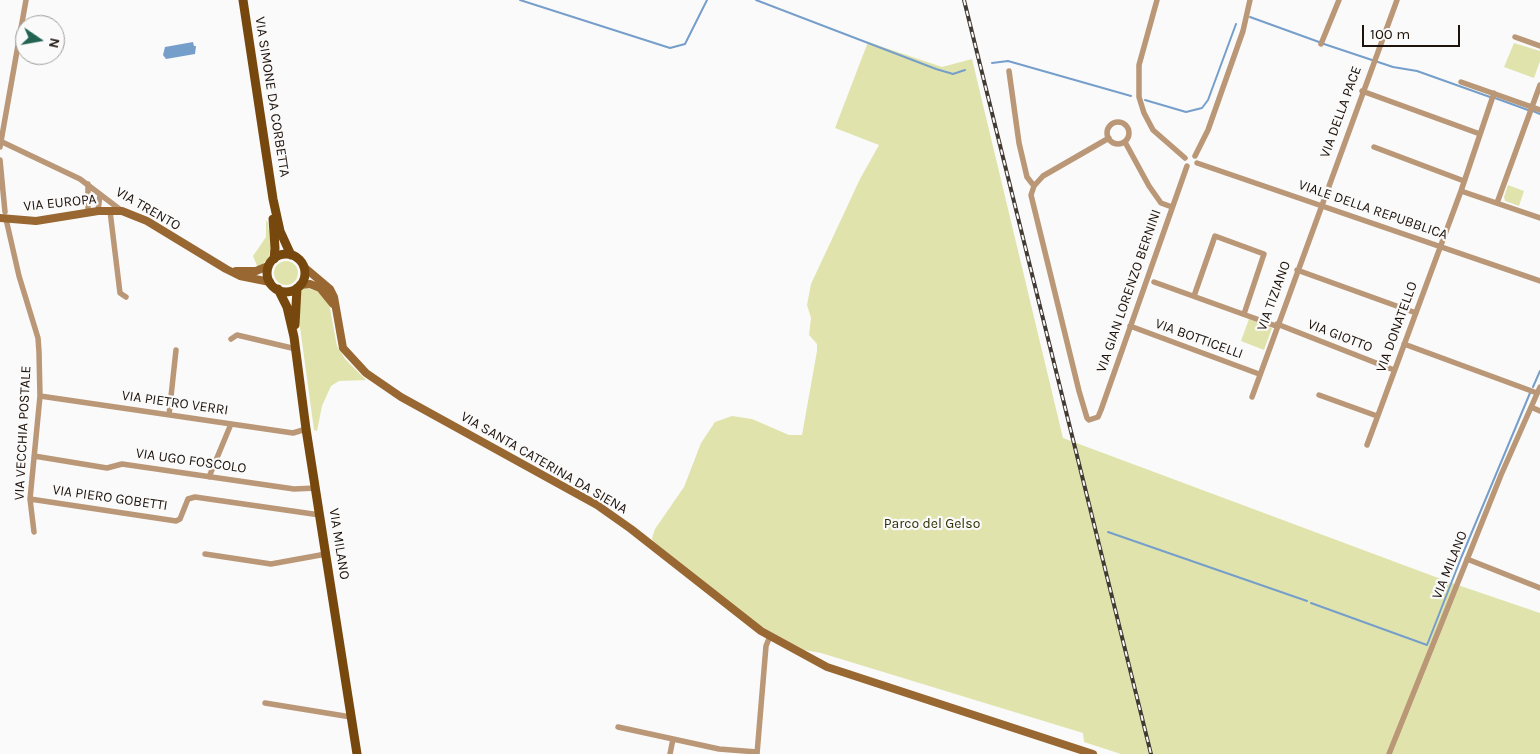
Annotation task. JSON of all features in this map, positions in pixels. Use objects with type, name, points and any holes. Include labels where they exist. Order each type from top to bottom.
[{"type":"main road","name":"VIA SIMONE DA CORBETTA","points":[[243,0],[273,199],[280,231],[291,255]]},
{"type":"main road","name":"VIA SIMONE DA CORBETTA","points":[[271,262],[275,248],[273,199]]},
{"type":"main road","points":[[282,254],[291,255],[298,259],[304,267],[304,277],[298,286],[294,337],[287,307],[278,290],[270,282],[267,273],[271,262],[282,254]]},
{"type":"main road","points":[[278,290],[288,291],[298,286]]},
{"type":"main road","name":"VIA MILANO","points":[[294,337],[306,429],[357,754]]},
{"type":"street","points":[[0,147],[26,0]]},
{"type":"street","points":[[1157,0],[1139,65],[1139,97],[1144,113],[1154,130],[1186,158],[1187,166],[1193,167],[1197,163],[1194,156]]},
{"type":"street","points":[[1194,156],[1208,130],[1243,31],[1250,0]]},
{"type":"street","points":[[1321,42],[1339,0]]},
{"type":"street","name":"VIA DELLA PACE","points":[[1321,205],[1397,0]]},
{"type":"street","points":[[1516,37],[1540,46]]},
{"type":"street","points":[[1009,71],[1019,143],[1027,177],[1034,186],[1042,176],[1109,138]]},
{"type":"street","points":[[1461,82],[1493,96],[1530,109],[1540,110]]},
{"type":"street","points":[[1497,203],[1540,85]]},
{"type":"street","points":[[1362,91],[1480,134]]},
{"type":"street","name":"VIA DONATELLO","points":[[1367,445],[1461,191],[1493,96]]},
{"type":"street","points":[[1115,123],[1123,123],[1129,132],[1125,142],[1116,144],[1109,138],[1109,127],[1115,123]]},
{"type":"street","name":"VIA TRENTO","points":[[0,141],[88,184],[122,211],[147,221],[229,271],[240,276],[270,282]]},
{"type":"street","points":[[1125,142],[1149,186],[1161,203],[1172,207]]},
{"type":"street","points":[[1374,147],[1464,181]]},
{"type":"street","points":[[1186,158],[1190,155],[1194,156]]},
{"type":"street","name":"VIA VECCHIA POSTALE","points":[[0,160],[3,216],[38,338],[40,396],[30,499],[34,532]]},
{"type":"street","name":"VIALE DELLA REPUBBLICA","points":[[1197,163],[1540,281]]},
{"type":"street","name":"VIA GIAN LORENZO BERNINI","points":[[1034,186],[1031,195],[1079,391],[1089,420],[1098,417],[1101,410],[1187,166]]},
{"type":"street","points":[[88,184],[88,213]]},
{"type":"street","points":[[1461,191],[1540,218]]},
{"type":"street","points":[[98,211],[100,195]]},
{"type":"street","name":"VIA TIZIANO","points":[[1252,397],[1321,205]]},
{"type":"street","name":"VIA EUROPA","points":[[3,216],[52,219],[98,211],[122,211]]},
{"type":"street","points":[[110,211],[120,293],[126,297]]},
{"type":"street","points":[[1194,296],[1215,236],[1264,254],[1244,314]]},
{"type":"street","points":[[229,271],[256,271],[271,262]]},
{"type":"street","name":"VIA SANTA CATERINA DA SIENA","points":[[304,267],[330,289],[336,308],[343,348],[374,379],[401,397],[597,505],[631,529],[761,631],[817,663],[837,671],[1093,754]]},
{"type":"street","points":[[1298,270],[1416,313]]},
{"type":"street","name":"VIA GIOTTO","points":[[1154,282],[1277,325],[1394,370]]},
{"type":"street","name":"VIA SANTA CATERINA DA SIENA","points":[[298,286],[310,284],[320,288],[336,308]]},
{"type":"street","name":"VIA BOTTICELLI","points":[[1130,326],[1259,374]]},
{"type":"street","points":[[231,339],[237,335],[296,349]]},
{"type":"street","points":[[1404,344],[1539,390]]},
{"type":"street","points":[[169,415],[176,350]]},
{"type":"street","name":"VIA MILANO","points":[[1389,754],[1467,560],[1539,390]]},
{"type":"street","points":[[1319,395],[1377,416]]},
{"type":"street","name":"VIA PIETRO VERRI","points":[[40,396],[294,433],[306,429]]},
{"type":"street","points":[[1531,407],[1540,411]]},
{"type":"street","points":[[209,477],[231,424]]},
{"type":"street","name":"VIA UGO FOSCOLO","points":[[34,456],[107,468],[122,464],[303,490],[316,488]]},
{"type":"street","name":"VIA PIERO GOBETTI","points":[[30,499],[176,521],[180,519],[188,499],[194,497],[321,516]]},
{"type":"street","points":[[205,554],[271,564],[326,554]]},
{"type":"street","points":[[1467,560],[1540,588]]},
{"type":"street","points":[[618,727],[719,749],[757,753],[766,646],[770,636]]},
{"type":"street","points":[[265,704],[351,717]]},
{"type":"street","points":[[670,754],[673,739]]},
{"type":"green space","name":"Parco del Gelso","points":[[868,42],[942,67],[972,59],[1063,438],[1449,582],[1540,613],[1540,754],[1121,754],[1084,742],[1083,733],[821,653],[804,650],[760,626],[653,541],[655,529],[684,487],[701,443],[715,422],[732,416],[752,419],[789,435],[802,435],[817,351],[817,344],[809,335],[811,318],[807,305],[811,284],[860,179],[879,145],[835,128]]},
{"type":"green space","points":[[1514,43],[1540,51],[1540,61],[1534,78],[1504,67]]},
{"type":"green space","points":[[1508,185],[1524,191],[1519,206],[1505,201],[1504,197]]},
{"type":"green space","points":[[266,220],[271,247],[268,259],[258,268],[253,256],[266,237]]},
{"type":"green space","points":[[286,261],[295,264],[298,273],[295,282],[286,285],[277,282],[274,273],[277,264]]},
{"type":"green space","points":[[306,288],[317,291],[329,303],[337,346],[345,359],[366,380],[339,381],[331,386],[322,406],[317,431],[314,430],[300,327],[299,297],[302,289]]},
{"type":"green space","points":[[1249,319],[1272,328],[1264,350],[1241,341]]},
{"type":"water","points":[[193,42],[194,46],[196,46],[195,54],[166,59],[163,55],[165,47]]},
{"type":"waterway","points":[[520,0],[670,48],[685,44],[707,0]]},
{"type":"waterway","points":[[756,0],[936,69],[953,74],[965,70]]},
{"type":"waterway","points":[[1250,17],[1319,42]]},
{"type":"waterway","points":[[1145,100],[1186,112],[1202,108],[1208,100],[1236,24]]},
{"type":"waterway","points":[[1324,44],[1393,67],[1417,71],[1490,97]]},
{"type":"waterway","points":[[992,63],[1008,61],[1131,96]]},
{"type":"waterway","points":[[1495,98],[1528,110]]},
{"type":"waterway","points":[[1533,111],[1540,114]]},
{"type":"waterway","points":[[1533,387],[1540,371]]},
{"type":"waterway","points":[[1311,603],[1427,645],[1530,393]]},
{"type":"waterway","points":[[1108,532],[1307,601]]},
{"type":"railway","points":[[964,0],[1151,754]]}]
